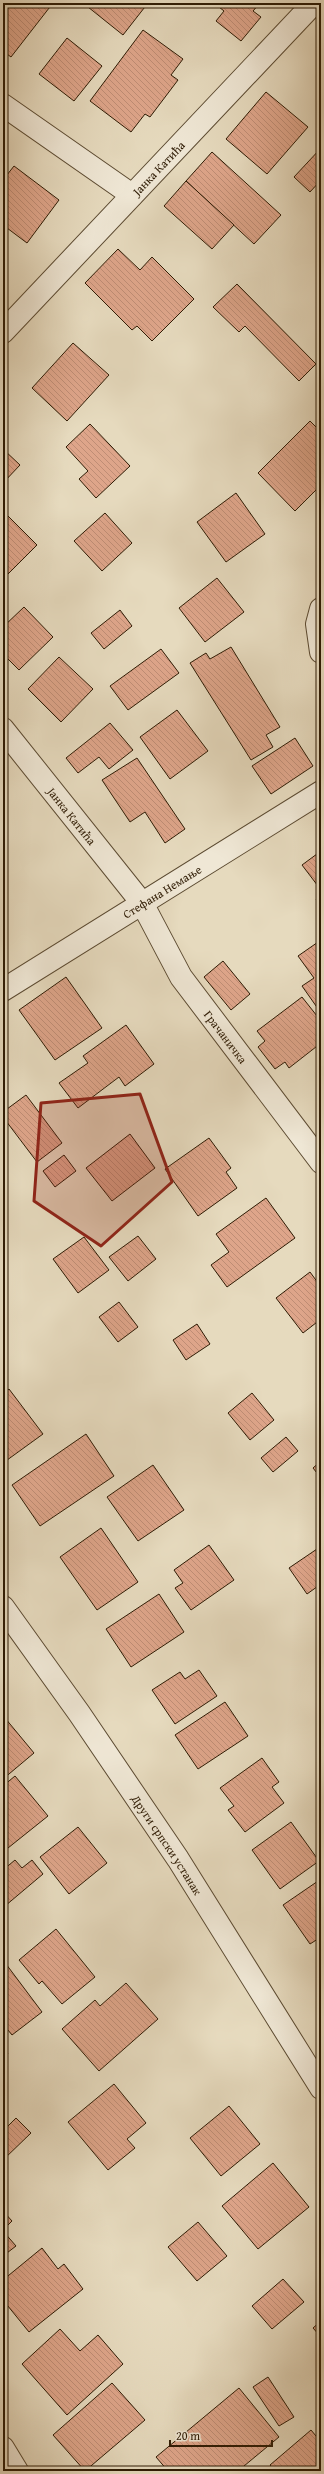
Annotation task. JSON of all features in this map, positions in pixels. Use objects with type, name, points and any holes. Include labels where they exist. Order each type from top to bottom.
[{"type":"street","name":"Јанка Катића","points":[[3,332],[314,3]]},
{"type":"street","points":[[3,105],[132,195]]},
{"type":"street","points":[[321,609],[317,624],[321,652]]},
{"type":"street","name":"Јанка Катића","points":[[3,729],[142,903]]},
{"type":"street","name":"Стефана Немање","points":[[3,990],[321,792]]},
{"type":"street","name":"Грачаничка","points":[[142,903],[181,977],[321,1162]]},
{"type":"street","name":"Други српски устанак","points":[[3,1607],[79,1713],[178,1859],[321,2088]]},
{"type":"street","points":[[3,2448],[17,2471]]},
{"type":"highlighted area","points":[[140,1094],[172,1182],[101,1246],[34,1201],[41,1103]]},
{"type":"building","points":[[3,3],[53,3],[11,57],[3,51]]},
{"type":"building","points":[[83,3],[148,3],[123,35]]},
{"type":"building","points":[[214,3],[260,3],[253,11],[261,17],[241,41],[216,21],[224,11]]},
{"type":"building","points":[[143,30],[183,59],[171,75],[178,80],[150,117],[145,114],[131,132],[90,101]]},
{"type":"building","points":[[67,38],[102,66],[74,101],[39,74]]},
{"type":"building","points":[[266,92],[308,127],[267,174],[226,139]]},
{"type":"building","points":[[321,148],[321,180],[310,192],[294,177]]},
{"type":"building","points":[[212,152],[281,215],[254,244],[186,181]]},
{"type":"building","points":[[14,166],[59,200],[27,243],[3,225],[3,180]]},
{"type":"building","points":[[186,181],[234,225],[212,249],[164,206]]},
{"type":"building","points":[[118,249],[140,270],[152,257],[194,299],[152,341],[137,326],[132,330],[85,283]]},
{"type":"building","points":[[237,284],[316,364],[299,381],[245,326],[239,332],[213,307]]},
{"type":"building","points":[[73,343],[109,375],[67,421],[32,388]]},
{"type":"building","points":[[310,421],[321,432],[321,485],[295,511],[258,473]]},
{"type":"building","points":[[90,424],[130,466],[96,498],[79,479],[88,471],[66,447]]},
{"type":"building","points":[[3,449],[20,465],[3,483]]},
{"type":"building","points":[[236,493],[265,534],[226,562],[197,522]]},
{"type":"building","points":[[3,511],[37,545],[3,579]]},
{"type":"building","points":[[105,513],[132,543],[102,571],[74,541]]},
{"type":"building","points":[[217,578],[244,612],[205,642],[179,608]]},
{"type":"building","points":[[24,607],[53,637],[19,670],[3,654],[3,627]]},
{"type":"building","points":[[120,610],[132,626],[104,649],[91,633]]},
{"type":"building","points":[[231,647],[280,727],[266,735],[273,747],[251,760],[190,663],[206,653],[210,659]]},
{"type":"building","points":[[161,649],[179,673],[128,710],[110,686]]},
{"type":"building","points":[[59,657],[93,689],[61,722],[28,689]]},
{"type":"building","points":[[177,710],[208,751],[170,779],[140,737]]},
{"type":"building","points":[[110,723],[133,750],[109,769],[99,757],[78,773],[66,758]]},
{"type":"building","points":[[295,738],[313,766],[271,794],[252,766]]},
{"type":"building","points":[[137,758],[185,829],[165,843],[145,812],[130,822],[102,780]]},
{"type":"building","points":[[321,851],[321,890],[302,865]]},
{"type":"building","points":[[321,895],[321,906],[316,899]]},
{"type":"building","points":[[321,940],[321,1013],[302,986],[314,978],[298,956]]},
{"type":"building","points":[[223,961],[250,994],[231,1010],[204,977]]},
{"type":"building","points":[[66,977],[102,1028],[55,1060],[19,1010]]},
{"type":"building","points":[[302,997],[321,1021],[321,1043],[289,1068],[285,1062],[275,1069],[258,1047],[265,1041],[257,1031]]},
{"type":"building","points":[[126,1025],[154,1064],[125,1086],[119,1077],[78,1108],[59,1083],[88,1063],[83,1056]]},
{"type":"building","points":[[26,1095],[62,1143],[37,1162],[3,1117],[3,1112]]},
{"type":"building","points":[[130,1134],[155,1168],[112,1201],[86,1168]]},
{"type":"building","points":[[209,1138],[231,1168],[226,1172],[237,1188],[198,1216],[165,1169]]},
{"type":"building","points":[[64,1155],[76,1171],[55,1187],[43,1171]]},
{"type":"building","points":[[266,1198],[295,1238],[227,1287],[211,1265],[229,1252],[216,1234]]},
{"type":"building","points":[[138,1236],[156,1259],[128,1281],[109,1257]]},
{"type":"building","points":[[84,1237],[109,1270],[78,1293],[53,1259]]},
{"type":"building","points":[[310,1272],[321,1287],[321,1319],[303,1333],[276,1298]]},
{"type":"building","points":[[119,1302],[138,1327],[118,1342],[99,1317]]},
{"type":"building","points":[[197,1324],[210,1344],[186,1360],[173,1340]]},
{"type":"building","points":[[321,1349],[321,1358],[317,1352]]},
{"type":"building","points":[[9,1389],[43,1434],[3,1463],[3,1394]]},
{"type":"building","points":[[252,1393],[274,1420],[250,1440],[228,1413]]},
{"type":"building","points":[[86,1434],[114,1476],[40,1526],[12,1485]]},
{"type":"building","points":[[286,1437],[298,1451],[273,1472],[261,1458]]},
{"type":"building","points":[[321,1461],[321,1478],[313,1468]]},
{"type":"building","points":[[153,1465],[184,1510],[138,1541],[107,1497]]},
{"type":"building","points":[[101,1528],[138,1582],[97,1610],[60,1557]]},
{"type":"building","points":[[209,1545],[234,1580],[191,1610],[175,1588],[183,1583],[174,1570]]},
{"type":"building","points":[[317,1549],[321,1555],[321,1584],[307,1594],[289,1568]]},
{"type":"building","points":[[159,1594],[184,1632],[131,1667],[106,1629]]},
{"type":"building","points":[[199,1670],[217,1696],[175,1724],[152,1690],[180,1672],[185,1679]]},
{"type":"building","points":[[225,1702],[248,1736],[198,1769],[175,1735]]},
{"type":"building","points":[[5,1718],[34,1753],[3,1779],[3,1719]]},
{"type":"building","points":[[262,1758],[279,1782],[272,1787],[284,1803],[245,1832],[228,1810],[234,1806],[220,1788]]},
{"type":"building","points":[[15,1776],[48,1816],[3,1852],[3,1786]]},
{"type":"building","points":[[291,1822],[319,1861],[280,1889],[252,1850]]},
{"type":"building","points":[[78,1827],[107,1863],[69,1894],[40,1857]]},
{"type":"building","points":[[15,1860],[22,1868],[32,1860],[43,1874],[5,1906],[3,1904],[3,1870]]},
{"type":"building","points":[[321,1879],[321,1937],[310,1944],[283,1905]]},
{"type":"building","points":[[56,1929],[95,1977],[62,2004],[42,1981],[39,1984],[19,1960]]},
{"type":"building","points":[[3,1960],[42,2012],[12,2035],[3,2024]]},
{"type":"building","points":[[126,1983],[158,2019],[99,2071],[62,2029],[95,2000],[100,2006]]},
{"type":"building","points":[[3,2047],[8,2054],[3,2058]]},
{"type":"building","points":[[114,2084],[146,2123],[127,2139],[135,2148],[108,2170],[68,2122]]},
{"type":"building","points":[[229,2106],[260,2144],[221,2176],[190,2138]]},
{"type":"building","points":[[16,2118],[31,2133],[3,2160],[3,2131]]},
{"type":"building","points":[[273,2163],[309,2207],[258,2249],[222,2206]]},
{"type":"building","points":[[3,2211],[12,2221],[3,2230]]},
{"type":"building","points":[[198,2222],[227,2256],[197,2281],[168,2247]]},
{"type":"building","points":[[3,2231],[16,2246],[3,2256]]},
{"type":"building","points":[[42,2248],[58,2269],[64,2264],[83,2289],[29,2332],[3,2300],[3,2280]]},
{"type":"building","points":[[283,2279],[304,2302],[272,2329],[252,2306]]},
{"type":"building","points":[[321,2321],[321,2337],[313,2328]]},
{"type":"building","points":[[60,2329],[80,2351],[98,2335],[123,2364],[67,2415],[22,2364]]},
{"type":"building","points":[[268,2377],[294,2417],[279,2426],[253,2387]]},
{"type":"building","points":[[112,2383],[145,2420],[85,2471],[53,2435]]},
{"type":"building","points":[[239,2388],[279,2437],[238,2471],[168,2471],[156,2457]]},
{"type":"building","points":[[311,2430],[321,2442],[321,2471],[275,2471],[270,2465]]}]
